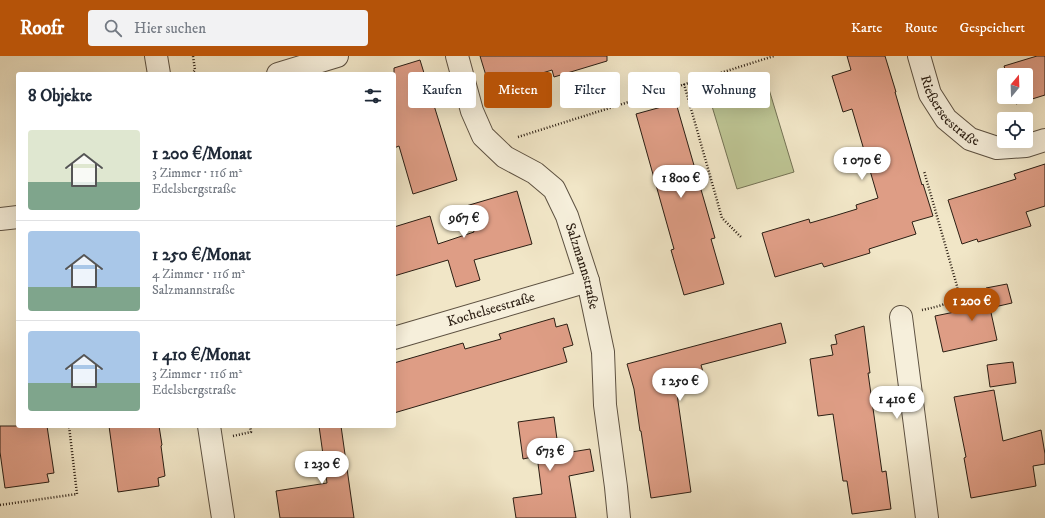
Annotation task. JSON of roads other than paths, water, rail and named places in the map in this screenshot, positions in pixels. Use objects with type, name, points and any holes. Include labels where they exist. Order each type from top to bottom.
[{"type":"street","points":[[156,56],[158,72]]},
{"type":"street","points":[[285,72],[337,56]]},
{"type":"street","name":"Salzmannstraße","points":[[457,56],[472,111],[483,136],[505,157],[535,173],[554,189],[567,216],[588,281],[603,352],[605,405],[616,487],[618,518]]},
{"type":"street","name":"Rießerseestraße","points":[[919,56],[930,94],[946,119],[970,139],[997,148],[1026,146],[1045,140]]},
{"type":"street","points":[[0,219],[16,217]]},
{"type":"street","name":"Kochelseestraße","points":[[396,337],[588,281]]},
{"type":"street","points":[[901,317],[927,518]]},
{"type":"street","points":[[209,428],[223,518]]}]
